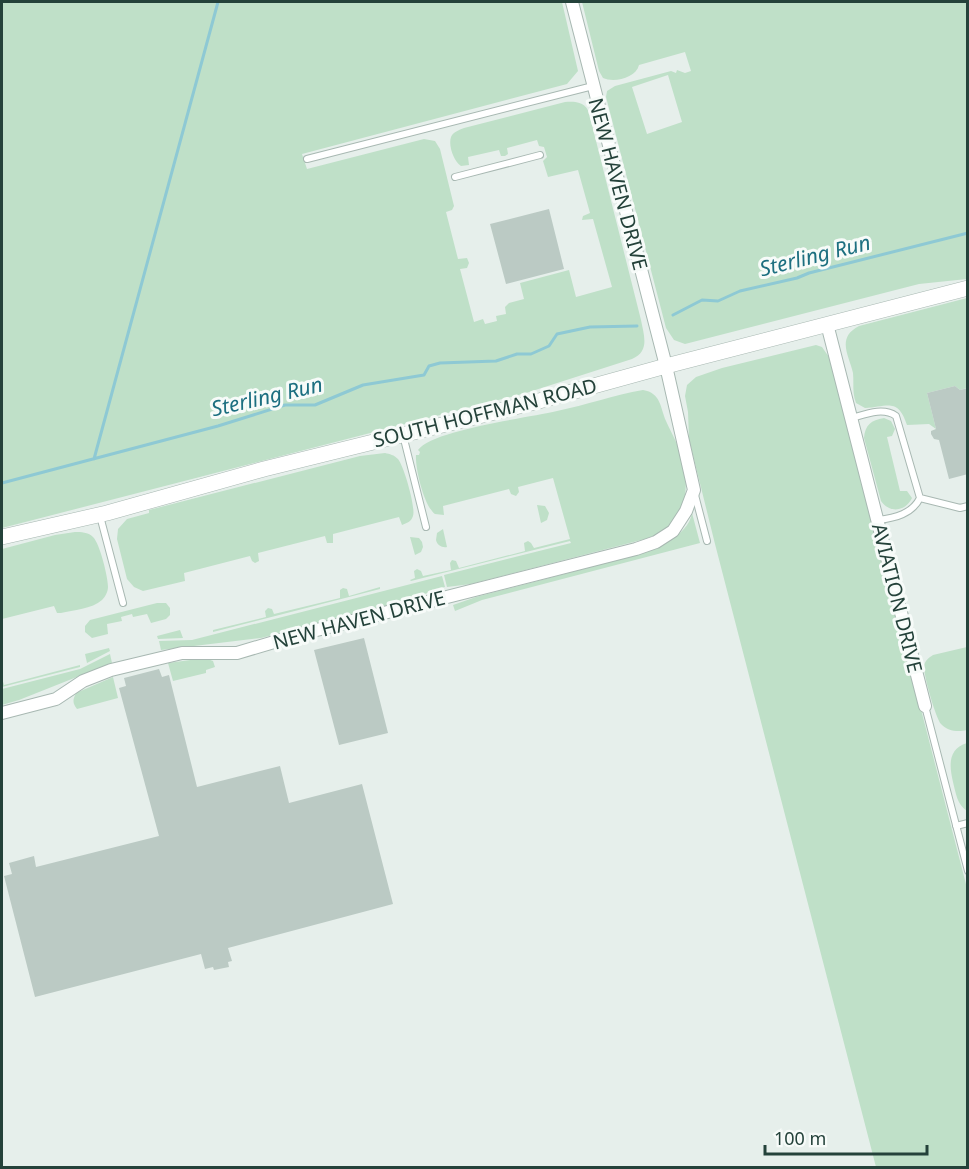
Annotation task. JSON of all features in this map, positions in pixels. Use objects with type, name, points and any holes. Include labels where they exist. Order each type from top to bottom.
[{"type":"street","name":"NEW HAVEN DRIVE","points":[[2,713],[56,699],[83,681],[111,669],[182,653],[237,653],[346,622],[647,545],[673,531],[686,511],[694,490],[666,366],[572,2]]},
{"type":"street","name":"SOUTH HOFFMAN ROAD","points":[[2,537],[100,515],[264,469],[539,401],[968,288]]},
{"type":"street","name":"AVIATION DRIVE","points":[[827,324],[925,706]]},
{"type":"lane","points":[[307,159],[593,86]]},
{"type":"lane","points":[[455,177],[540,154]]},
{"type":"lane","points":[[851,418],[882,411],[891,412],[896,416],[901,426],[920,498],[907,513],[890,519],[877,520]]},
{"type":"lane","points":[[403,435],[426,527]]},
{"type":"lane","points":[[694,490],[707,541]]},
{"type":"lane","points":[[920,498],[960,508],[968,506]]},
{"type":"lane","points":[[100,515],[123,603]]},
{"type":"lane","name":"AVIATION DRIVE","points":[[925,706],[968,871]]},
{"type":"lane","points":[[956,826],[968,823]]},
{"type":"green space","points":[[2,2],[562,2],[578,71],[567,84],[302,154],[307,169],[424,139],[435,141],[440,149],[454,206],[452,210],[446,212],[458,259],[467,258],[469,263],[467,268],[460,269],[474,322],[483,319],[485,324],[497,321],[496,316],[506,314],[505,307],[509,303],[524,299],[520,283],[569,270],[576,297],[612,287],[593,219],[582,220],[583,216],[590,213],[578,170],[548,177],[543,161],[547,157],[544,147],[539,146],[537,140],[507,148],[508,154],[505,156],[501,156],[499,150],[468,157],[469,165],[461,166],[452,153],[451,137],[455,132],[464,128],[565,102],[583,104],[588,109],[641,320],[644,347],[638,356],[632,359],[526,393],[2,528]]},
{"type":"green space","points":[[582,2],[967,2],[967,279],[919,284],[685,344],[674,340],[666,328],[606,97],[607,91],[615,86],[671,71],[676,73],[677,70],[685,73],[691,71],[685,52],[639,65],[634,73],[618,80],[603,78],[599,71]],"holes":[[[668,75],[682,122],[647,134],[632,87]]]},
{"type":"green space","points":[[967,298],[967,388],[960,390],[955,386],[927,393],[936,429],[929,424],[907,425],[904,416],[896,407],[865,408],[856,403],[853,373],[846,347],[846,341],[852,331],[859,326]]},
{"type":"green space","points":[[816,345],[822,347],[831,360],[967,888],[967,1167],[876,1167],[689,439],[685,396],[687,385],[696,377],[722,368]]},
{"type":"green space","points":[[643,390],[657,397],[676,442],[685,471],[684,500],[680,512],[672,523],[645,539],[471,584],[447,587],[444,575],[571,543],[570,541],[410,580],[415,578],[414,571],[417,569],[423,576],[451,570],[452,560],[456,561],[459,568],[525,551],[524,543],[528,541],[534,548],[570,539],[553,478],[518,487],[519,492],[516,496],[511,494],[509,489],[443,506],[444,515],[435,514],[427,503],[421,486],[416,461],[416,455],[420,452],[418,450],[441,436]]},
{"type":"green space","points":[[884,418],[891,421],[895,429],[892,436],[887,437],[900,491],[907,491],[912,498],[906,506],[898,509],[889,508],[881,501],[864,438],[870,424]]},
{"type":"green space","points":[[385,453],[398,459],[406,478],[413,512],[412,518],[407,523],[402,525],[399,517],[333,534],[333,543],[327,543],[325,536],[258,553],[259,561],[255,563],[250,556],[184,573],[185,581],[143,591],[134,587],[127,579],[117,539],[118,529],[127,519],[149,513],[149,510],[360,456]]},
{"type":"green space","points":[[537,505],[545,506],[549,513],[547,520],[541,523]]},
{"type":"green space","points":[[692,513],[700,543],[482,600],[455,611],[453,605],[476,597],[651,550],[669,541],[684,529]]},
{"type":"green space","points":[[443,529],[447,547],[440,546],[436,540],[437,533]]},
{"type":"green space","points":[[75,532],[91,535],[96,541],[108,582],[103,599],[77,610],[57,613],[54,606],[2,619],[2,549]]},
{"type":"green space","points":[[410,537],[419,538],[422,542],[421,552],[415,555]]},
{"type":"green space","points":[[442,576],[445,587],[407,600],[261,638],[161,650],[159,641],[192,640]]},
{"type":"green space","points":[[380,587],[380,589],[213,632],[213,630],[266,617],[265,611],[268,608],[272,609],[274,614],[340,598],[340,590],[343,588],[347,589],[349,596]]},
{"type":"green space","points":[[157,603],[166,603],[170,608],[170,615],[166,619],[151,623],[147,614],[133,617],[132,614],[121,617],[122,621],[107,624],[108,634],[92,638],[85,632],[85,626],[90,620]]},
{"type":"green space","points":[[180,630],[183,638],[158,639],[157,636]]},
{"type":"green space","points":[[967,647],[967,730],[954,731],[944,727],[939,720],[924,666],[933,655]]},
{"type":"green space","points":[[109,648],[110,651],[87,663],[85,654]]},
{"type":"green space","points":[[110,654],[112,663],[2,705],[2,689],[80,669]]},
{"type":"green space","points":[[205,658],[213,661],[215,667],[206,670],[206,673],[173,681],[168,663]]},
{"type":"green space","points":[[80,665],[80,667],[2,687],[2,678],[4,685]]},
{"type":"green space","points":[[113,677],[118,698],[77,709],[74,705],[76,693]]},
{"type":"green space","points":[[968,743],[967,811],[957,798],[951,758],[956,749]]},
{"type":"building","points":[[549,209],[564,269],[506,284],[490,224]]},
{"type":"building","points":[[955,386],[960,390],[968,388],[968,474],[949,479],[939,440],[934,439],[931,434],[931,431],[936,429],[927,393]]},
{"type":"building","points":[[364,638],[388,733],[339,745],[314,650]]},
{"type":"building","points":[[159,669],[162,677],[169,675],[197,787],[280,766],[289,803],[362,784],[393,904],[228,948],[232,961],[228,962],[229,967],[205,969],[201,954],[35,997],[4,876],[12,874],[9,863],[34,856],[36,867],[159,836],[119,688],[126,686],[124,678]]},
{"type":"waterway","points":[[94,459],[218,2]]},
{"type":"waterway","name":"Sterling Run","points":[[673,315],[702,300],[718,301],[740,291],[968,233]]},
{"type":"waterway","name":"Sterling Run","points":[[2,483],[218,426],[285,405],[315,405],[363,385],[424,375],[429,366],[440,363],[496,361],[517,354],[531,354],[549,346],[557,334],[590,327],[637,326]]}]
